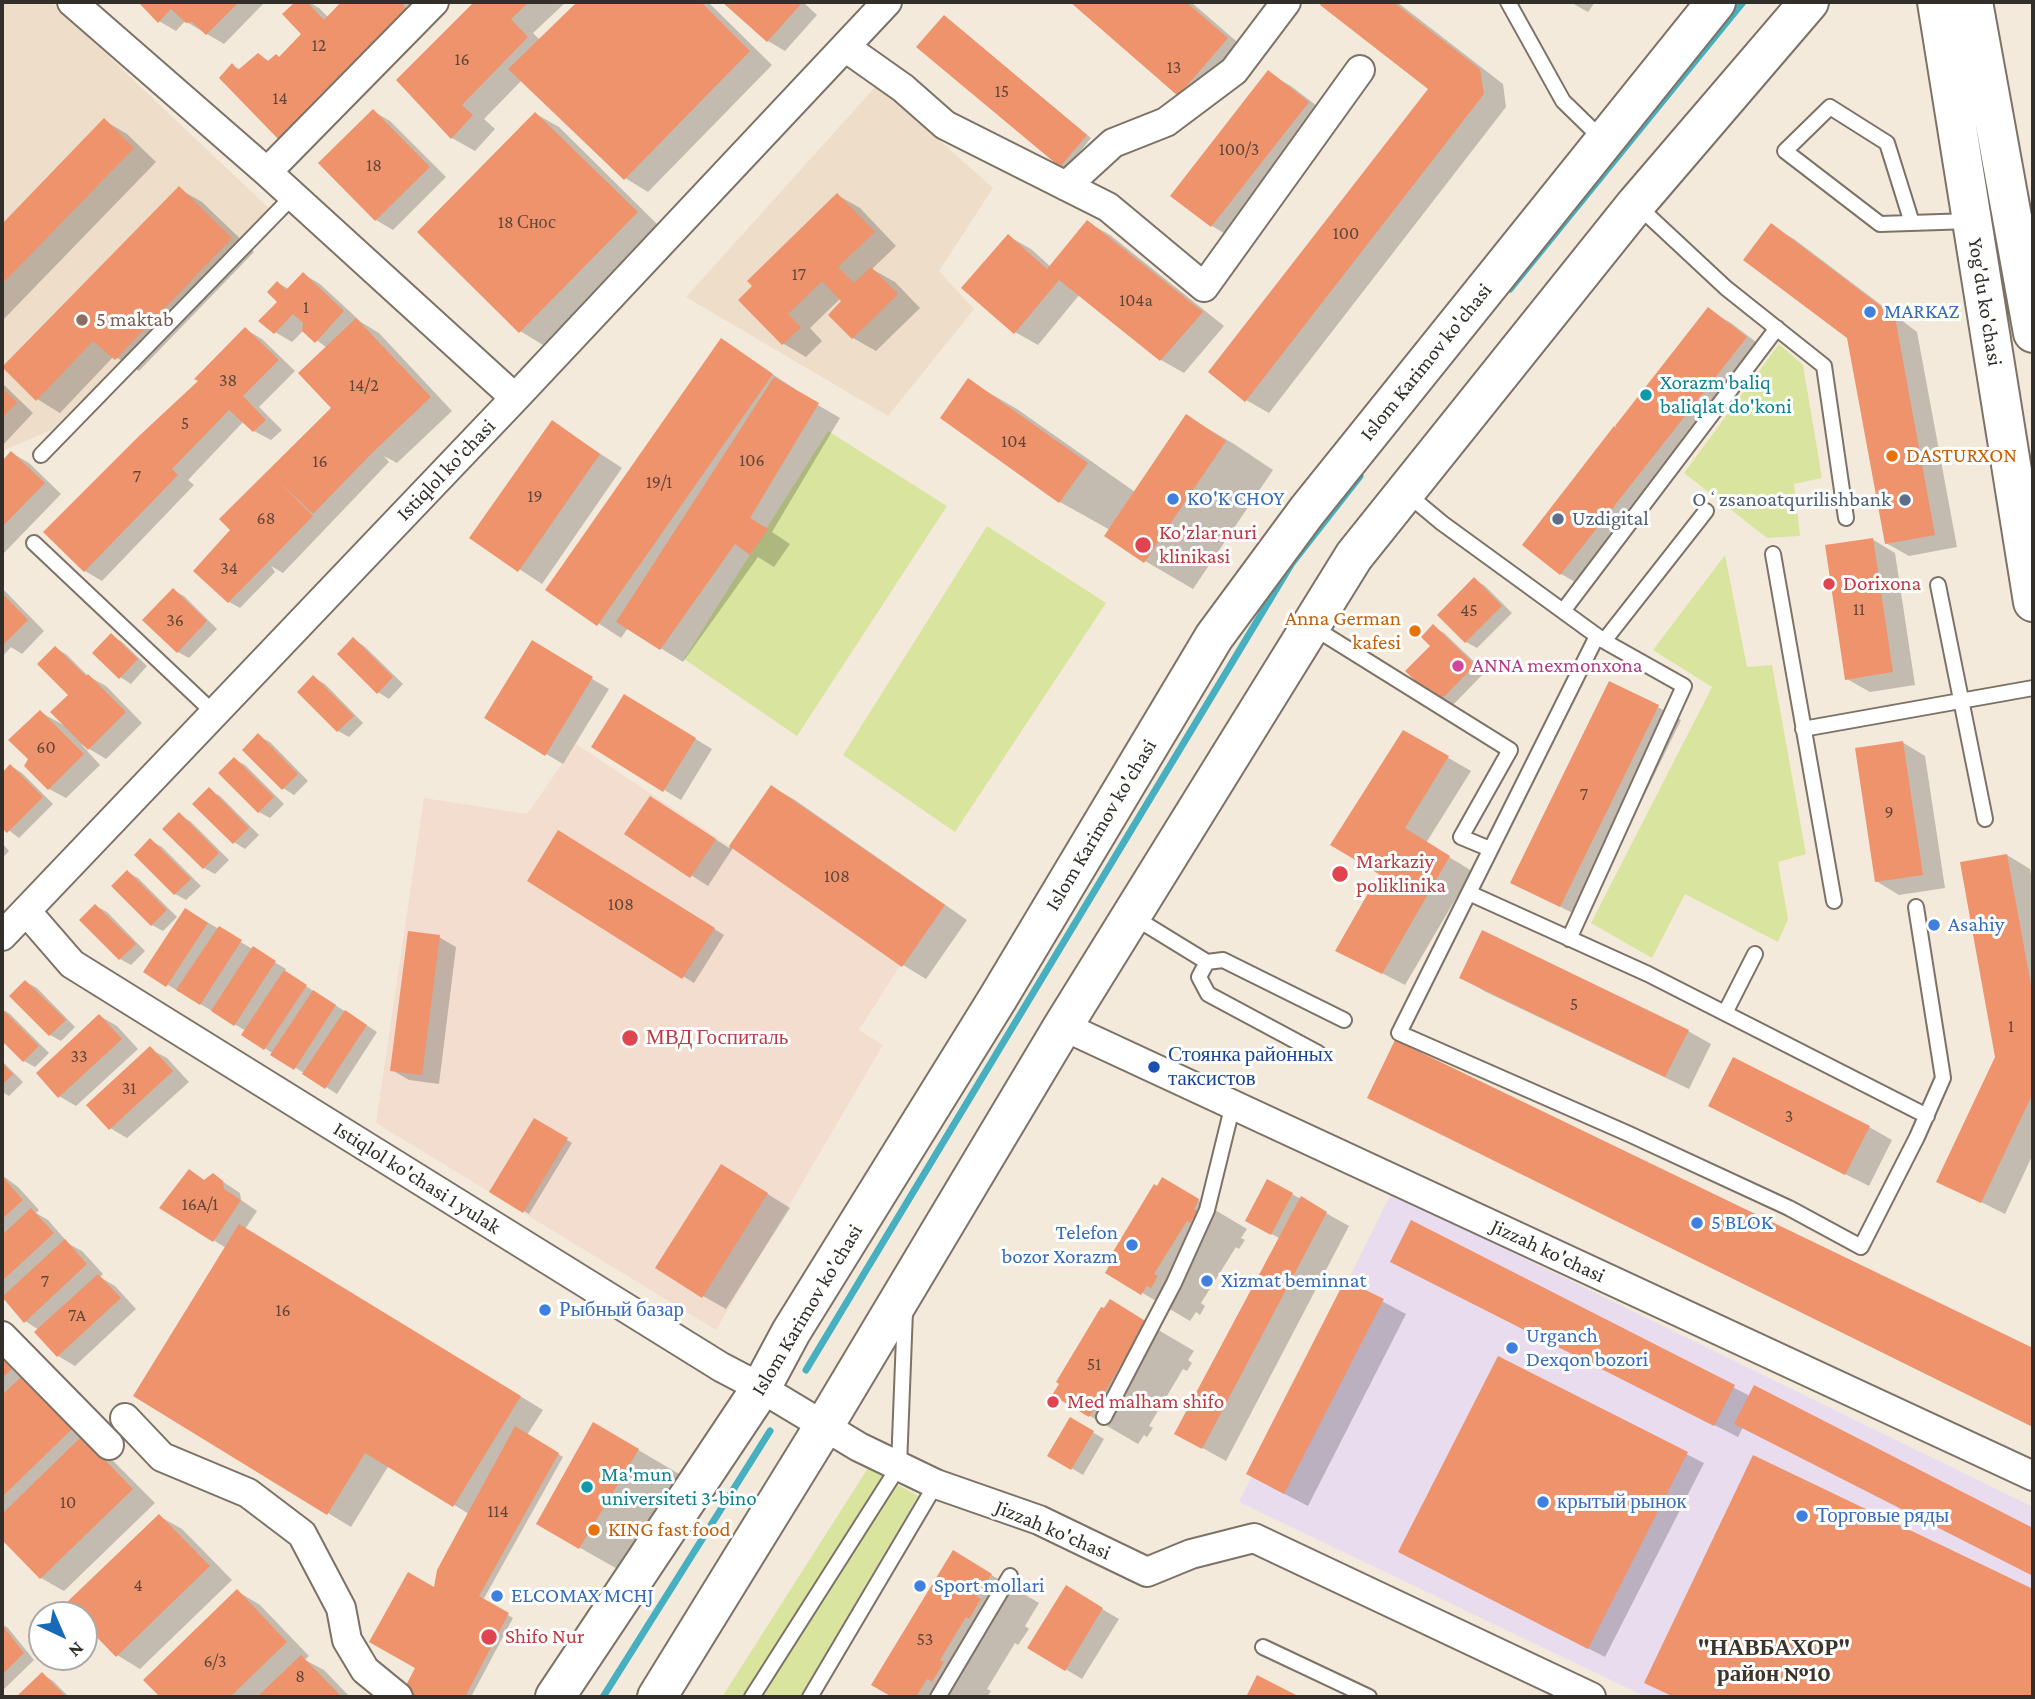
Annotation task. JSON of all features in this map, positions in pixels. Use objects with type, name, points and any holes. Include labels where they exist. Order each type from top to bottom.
[{"type":"main road","name":"Islom Karimov ko'chasi","points":[[555,1697],[761,1388],[791,1332],[990,1010],[1214,637],[1307,511],[1716,2]]},
{"type":"main road","points":[[657,1697],[824,1426],[1063,1026],[1354,556],[1636,204],[1809,2]]},
{"type":"main road","points":[[1922,2],[1944,45]]},
{"type":"main road","name":"Yog'du ko'chasi","points":[[1937,2],[2033,602]]},
{"type":"main road","name":"Yog'du ko'chasi","points":[[1973,2],[2032,314]]},
{"type":"street","points":[[72,2],[267,172],[515,398]]},
{"type":"street","points":[[267,172],[434,2]]},
{"type":"street","name":"Istiqlol ko'chasi","points":[[2,936],[515,398],[887,2]]},
{"type":"street","points":[[1066,186],[1112,143],[1166,122],[1234,71],[1286,2]]},
{"type":"street","points":[[845,47],[903,88],[945,125],[1108,207],[1204,287],[1360,70]]},
{"type":"street","name":"Istiqlol ko'chasi 1 yulak","points":[[26,911],[72,964],[721,1367],[824,1426]]},
{"type":"street","name":"Jizzah ko'chasi","points":[[1063,1026],[2033,1476]]},
{"type":"street","points":[[2,1336],[109,1445]]},
{"type":"street","points":[[125,1418],[162,1457],[248,1493],[302,1534],[341,1608],[347,1640],[365,1670],[398,1697]]},
{"type":"street","name":"Jizzah ko'chasi","points":[[824,1426],[936,1484],[1039,1520],[1147,1572],[1191,1554],[1254,1538],[1591,1697]]},
{"type":"lane","points":[[1508,2],[1563,101],[1604,141]]},
{"type":"lane","points":[[1912,222],[1887,143],[1830,107],[1785,151],[1880,225],[1973,221]]},
{"type":"lane","points":[[41,455],[293,196]]},
{"type":"lane","points":[[1636,204],[1726,288],[1824,366],[1846,518]]},
{"type":"lane","points":[[1563,611],[1777,328]]},
{"type":"lane","points":[[1405,492],[1442,523],[1601,639],[1684,685],[1569,939]]},
{"type":"lane","points":[[1706,511],[1601,639],[1490,849],[1399,1033],[1789,1208],[1861,1247],[1927,1116],[1943,1078],[1916,907]]},
{"type":"lane","points":[[34,543],[214,713]]},
{"type":"lane","points":[[1773,554],[1834,901]]},
{"type":"lane","points":[[1938,585],[1985,819]]},
{"type":"lane","points":[[1310,625],[1510,750],[1461,837],[1490,849]]},
{"type":"lane","points":[[1803,729],[2033,688]]},
{"type":"lane","points":[[1469,893],[1648,974],[1927,1116]]},
{"type":"lane","points":[[1131,915],[1207,962],[1223,960],[1344,1020]]},
{"type":"lane","points":[[1725,1013],[1755,954]]},
{"type":"lane","points":[[1207,962],[1199,977],[1208,994],[1318,1053]]},
{"type":"lane","points":[[1104,1417],[1174,1283],[1206,1210],[1233,1104]]},
{"type":"lane","points":[[752,1697],[899,1466],[905,1289]]},
{"type":"lane","points":[[810,1697],[936,1484]]},
{"type":"lane","points":[[937,1697],[1010,1576]]},
{"type":"lane","points":[[1263,1647],[1369,1697]]},
{"type":"shaded area","name":"5 maktab","points":[[2,2],[51,2],[272,211],[52,430],[2,451]]},
{"type":"shaded area","points":[[877,85],[993,188],[939,271],[974,309],[888,416],[686,297]]},
{"type":"shaded area","name":"МВД Госпиталь","points":[[576,744],[903,961],[859,1030],[883,1045],[716,1330],[376,1123],[424,798],[527,814]]},
{"type":"shaded area","name":"Urganch Dexqon bozori","points":[[1391,1193],[2033,1507],[2033,1697],[1646,1697],[1239,1502]]},
{"type":"green space","points":[[1779,344],[1803,365],[1822,478],[1794,484],[1800,536],[1767,538],[1684,473]]},
{"type":"green space","points":[[828,431],[947,506],[797,736],[684,659]]},
{"type":"green space","points":[[987,526],[1106,603],[955,832],[843,755]]},
{"type":"green space","points":[[1725,555],[1747,667],[1772,665],[1806,854],[1778,862],[1788,919],[1778,942],[1685,894],[1652,958],[1591,923],[1712,687],[1653,650]]},
{"type":"green space","points":[[868,1468],[918,1496],[800,1697],[722,1697]]},
{"type":"building","points":[[138,2],[239,2],[206,35],[192,22],[186,23],[171,9],[158,23]]},
{"type":"building","points":[[295,2],[307,2],[324,20],[341,2],[406,2],[403,5],[407,10],[319,96],[324,101],[281,142],[219,78],[232,63],[238,70],[258,53],[268,61],[276,54],[279,57],[301,34],[282,14]]},
{"type":"building","points":[[474,2],[529,2],[511,19],[528,37],[462,105],[473,115],[451,139],[396,80]]},
{"type":"building","points":[[577,2],[701,2],[750,51],[624,180],[508,69]]},
{"type":"building","points":[[722,2],[798,2],[801,4],[767,42]]},
{"type":"building","points":[[1070,2],[1186,2],[1228,38],[1178,96]]},
{"type":"building","points":[[1322,2],[1393,2],[1480,69],[1484,94],[1245,402],[1208,372],[1428,89],[1320,5]]},
{"type":"building","points":[[944,15],[1087,135],[1060,167],[916,47]]},
{"type":"building","points":[[1268,70],[1309,102],[1211,227],[1170,196]]},
{"type":"building","points":[[373,109],[430,167],[375,221],[318,163]]},
{"type":"building","points":[[535,112],[638,212],[519,333],[417,232]]},
{"type":"building","points":[[104,118],[134,148],[2,284],[2,224]]},
{"type":"building","points":[[179,186],[232,238],[115,360],[93,341],[36,401],[2,367]]},
{"type":"building","points":[[837,193],[875,232],[838,267],[854,283],[871,267],[898,294],[852,339],[828,315],[841,301],[822,281],[788,314],[801,327],[782,345],[738,300],[752,286],[747,281]]},
{"type":"building","points":[[1087,220],[1203,312],[1160,361],[1059,280],[1014,334],[961,288],[1008,234],[1047,269]]},
{"type":"building","points":[[1771,223],[1895,317],[1935,535],[1885,544],[1847,338],[1743,260]]},
{"type":"building","points":[[303,272],[344,311],[315,343],[302,331],[303,323],[293,314],[274,334],[258,321],[277,302],[267,292],[277,281],[286,290]]},
{"type":"building","points":[[1708,307],[1747,337],[1560,575],[1522,545],[1614,426],[1627,436],[1615,426]]},
{"type":"building","points":[[356,318],[431,397],[313,514],[277,480],[313,516],[228,603],[193,571],[230,530],[219,519],[331,408],[298,373]]},
{"type":"building","points":[[245,327],[279,360],[243,396],[266,420],[253,432],[229,410],[172,469],[178,475],[84,572],[43,532],[198,381],[194,379]]},
{"type":"building","points":[[721,338],[773,374],[597,626],[545,590]]},
{"type":"building","points":[[774,377],[819,403],[750,518],[768,529],[750,555],[735,544],[660,650],[616,622]]},
{"type":"building","points":[[968,378],[1088,463],[1059,503],[940,418]]},
{"type":"building","points":[[2,388],[17,402],[2,418]]},
{"type":"building","points":[[1186,414],[1226,441],[1144,563],[1104,536]]},
{"type":"building","points":[[552,420],[600,454],[518,572],[469,538]]},
{"type":"building","points":[[11,451],[45,483],[2,527],[2,461]]},
{"type":"building","points":[[1873,538],[1893,672],[1845,680],[1825,545]]},
{"type":"building","points":[[1474,577],[1502,606],[1465,643],[1437,615]]},
{"type":"building","points":[[173,588],[207,621],[177,653],[142,620]]},
{"type":"building","points":[[2,593],[28,620],[3,645],[2,644]]},
{"type":"building","points":[[1433,624],[1475,665],[1438,703],[1405,671],[1430,646],[1421,637]]},
{"type":"building","points":[[111,633],[138,659],[119,679],[92,653]]},
{"type":"building","points":[[353,637],[393,677],[377,694],[337,654]]},
{"type":"building","points":[[532,640],[593,677],[545,756],[484,718]]},
{"type":"building","points":[[55,646],[126,712],[88,750],[50,712],[68,695],[37,664]]},
{"type":"building","points":[[313,675],[354,716],[337,732],[297,692]]},
{"type":"building","points":[[1609,681],[1659,705],[1560,907],[1510,883]]},
{"type":"building","points":[[624,694],[696,738],[663,792],[591,747]]},
{"type":"building","points":[[40,710],[84,754],[48,790],[24,766],[28,759],[8,740]]},
{"type":"building","points":[[1403,730],[1449,756],[1405,828],[1450,856],[1382,974],[1335,951],[1379,874],[1330,845]]},
{"type":"building","points":[[258,733],[298,774],[282,790],[242,750]]},
{"type":"building","points":[[1903,741],[1923,875],[1875,882],[1855,748]]},
{"type":"building","points":[[234,757],[274,797],[258,813],[218,773]]},
{"type":"building","points":[[10,764],[43,797],[7,833],[2,828],[2,773]]},
{"type":"building","points":[[771,785],[945,905],[902,967],[729,846]]},
{"type":"building","points":[[209,787],[249,828],[233,844],[192,804]]},
{"type":"building","points":[[650,796],[716,839],[690,878],[624,834]]},
{"type":"building","points":[[179,812],[219,853],[203,869],[162,829]]},
{"type":"building","points":[[558,830],[715,928],[682,979],[527,881]]},
{"type":"building","points":[[150,838],[191,879],[174,895],[134,855]]},
{"type":"building","points":[[2007,854],[2033,996],[2033,1093],[1981,1203],[1936,1182],[1995,1057],[1960,862]]},
{"type":"building","points":[[127,870],[167,910],[151,926],[111,886]]},
{"type":"building","points":[[95,904],[136,944],[119,960],[79,920]]},
{"type":"building","points":[[185,908],[208,923],[166,987],[143,972]]},
{"type":"building","points":[[219,926],[242,940],[200,1005],[176,990]]},
{"type":"building","points":[[1482,930],[1689,1030],[1665,1077],[1459,978]]},
{"type":"building","points":[[408,931],[440,935],[422,1075],[390,1071]]},
{"type":"building","points":[[253,946],[276,961],[234,1026],[211,1011]]},
{"type":"building","points":[[284,970],[307,985],[264,1050],[241,1035]]},
{"type":"building","points":[[25,980],[66,1020],[49,1036],[9,996]]},
{"type":"building","points":[[313,990],[336,1005],[294,1070],[270,1055]]},
{"type":"building","points":[[2,1009],[39,1046],[23,1062],[2,1041]]},
{"type":"building","points":[[345,1010],[367,1025],[325,1089],[302,1074]]},
{"type":"building","points":[[99,1014],[122,1039],[58,1098],[36,1073]]},
{"type":"building","name":"5 BLOK","points":[[1395,1040],[2033,1348],[2033,1427],[1367,1098]]},
{"type":"building","points":[[150,1046],[173,1071],[109,1130],[86,1105]]},
{"type":"building","points":[[1733,1057],[1870,1126],[1845,1175],[1708,1106]]},
{"type":"building","points":[[2,1063],[13,1074],[2,1085]]},
{"type":"building","points":[[534,1118],[568,1138],[523,1213],[489,1192]]},
{"type":"building","points":[[721,1164],[768,1193],[702,1298],[655,1268]]},
{"type":"building","points":[[189,1169],[204,1180],[213,1173],[223,1181],[224,1189],[241,1200],[213,1242],[159,1208]]},
{"type":"building","points":[[2,1176],[23,1200],[2,1219]]},
{"type":"building","points":[[1162,1177],[1199,1199],[1194,1209],[1197,1211],[1190,1223],[1187,1221],[1154,1274],[1158,1276],[1151,1288],[1147,1286],[1141,1295],[1105,1273],[1111,1262],[1108,1260],[1154,1184],[1157,1186]]},
{"type":"building","points":[[1267,1179],[1293,1193],[1271,1235],[1245,1221]]},
{"type":"building","points":[[1301,1196],[1327,1212],[1202,1449],[1174,1434]]},
{"type":"building","points":[[31,1208],[54,1233],[2,1281],[2,1235]]},
{"type":"building","points":[[1411,1220],[1735,1385],[1714,1426],[1390,1262]]},
{"type":"building","points":[[239,1224],[521,1396],[453,1507],[365,1453],[327,1515],[133,1396]]},
{"type":"building","points":[[65,1239],[87,1264],[24,1323],[2,1297]]},
{"type":"building","points":[[98,1274],[121,1298],[57,1357],[34,1332]]},
{"type":"building","points":[[1345,1280],[1384,1299],[1284,1494],[1246,1474]]},
{"type":"building","points":[[1110,1299],[1147,1322],[1141,1331],[1145,1333],[1138,1345],[1134,1343],[1102,1397],[1105,1399],[1098,1411],[1095,1408],[1089,1417],[1052,1395],[1059,1384],[1056,1382],[1101,1307],[1104,1308]]},
{"type":"building","name":"крытый рынок","points":[[1498,1356],[1688,1452],[1588,1649],[1398,1552]]},
{"type":"building","points":[[2,1358],[12,1369],[2,1378]]},
{"type":"building","points":[[21,1377],[72,1429],[2,1497],[2,1395]]},
{"type":"building","points":[[1754,1385],[2033,1528],[2033,1576],[1734,1424]]},
{"type":"building","points":[[1070,1417],[1094,1431],[1071,1470],[1047,1456]]},
{"type":"building","name":"Ma'mun universiteti 3-bino","points":[[593,1422],[639,1449],[579,1549],[536,1524]]},
{"type":"building","points":[[515,1426],[559,1453],[479,1596],[509,1613],[465,1697],[400,1697],[415,1668],[369,1642],[408,1572],[434,1587],[437,1570]]},
{"type":"building","points":[[82,1436],[133,1489],[40,1579],[2,1540],[2,1514]]},
{"type":"building","name":"Торговые ряды","points":[[1753,1455],[2033,1589],[2033,1697],[1674,1697],[1644,1683]]},
{"type":"building","points":[[159,1514],[210,1566],[116,1657],[98,1638],[98,1601],[68,1601]]},
{"type":"building","points":[[953,1550],[992,1574],[977,1597],[981,1599],[969,1619],[966,1617],[940,1660],[944,1662],[932,1682],[927,1679],[916,1697],[892,1697],[871,1685]]},
{"type":"building","points":[[1066,1585],[1103,1608],[1065,1671],[1027,1648]]},
{"type":"building","points":[[237,1589],[287,1642],[230,1697],[160,1697],[143,1680]]},
{"type":"building","points":[[2,1625],[24,1653],[2,1675]]},
{"type":"building","points":[[301,1655],[342,1697],[257,1697]]},
{"type":"building","points":[[42,1672],[66,1697],[16,1697]]},
{"type":"building","points":[[1257,1675],[1300,1697],[1246,1697]]},
{"type":"waterway","points":[[1510,289],[1743,2]]},
{"type":"waterway","points":[[806,1370],[1292,563],[1360,476]]},
{"type":"waterway","points":[[603,1697],[770,1431]]},
{"type":"place","name":"MARKAZ","points":[[1870,312]]},
{"type":"place","name":"5 maktab","points":[[82,320]]},
{"type":"place","name":"Xorazm baliq baliqlat do'koni","points":[[1646,395]]},
{"type":"place","name":"DASTURXON","points":[[1892,456]]},
{"type":"place","name":"KO'K CHOY","points":[[1173,499]]},
{"type":"place","name":"Oʻzsanoatqurilishbank","points":[[1905,500]]},
{"type":"place","name":"Uzdigital","points":[[1558,519]]},
{"type":"place","name":"Ko'zlar nuri klinikasi","points":[[1143,545]]},
{"type":"place","name":"Dorixona","points":[[1829,584]]},
{"type":"place","name":"Anna German kafesi","points":[[1415,631]]},
{"type":"place","name":"ANNA mexmonxona","points":[[1458,666]]},
{"type":"place","name":"Markaziy poliklinika","points":[[1340,874]]},
{"type":"place","name":"Asahiy","points":[[1934,925]]},
{"type":"place","name":"МВД Госпиталь","points":[[630,1038]]},
{"type":"place","name":"Стоянка районных таксистов","points":[[1154,1067]]},
{"type":"place","name":"5 BLOK","points":[[1697,1223]]},
{"type":"place","name":"Telefon bozor Xorazm","points":[[1132,1245]]},
{"type":"place","name":"Xizmat beminnat","points":[[1207,1281]]},
{"type":"place","name":"Рыбный базар","points":[[545,1310]]},
{"type":"place","name":"Urganch Dexqon bozori","points":[[1512,1348]]},
{"type":"place","name":"Med malham shifo","points":[[1053,1402]]},
{"type":"place","name":"Ma'mun universiteti 3-bino","points":[[587,1487]]},
{"type":"place","name":"крытый рынок","points":[[1543,1502]]},
{"type":"place","name":"Торговые ряды","points":[[1802,1516]]},
{"type":"place","name":"KING fast food","points":[[594,1530]]},
{"type":"place","name":"Sport mollari","points":[[920,1586]]},
{"type":"place","name":"ELCOMAX MCHJ","points":[[497,1596]]},
{"type":"place","name":"Shifo Nur","points":[[489,1637]]},
{"type":"district","name":"\"НАВБАХОР\" район №10","points":[[1774,1661]]}]
